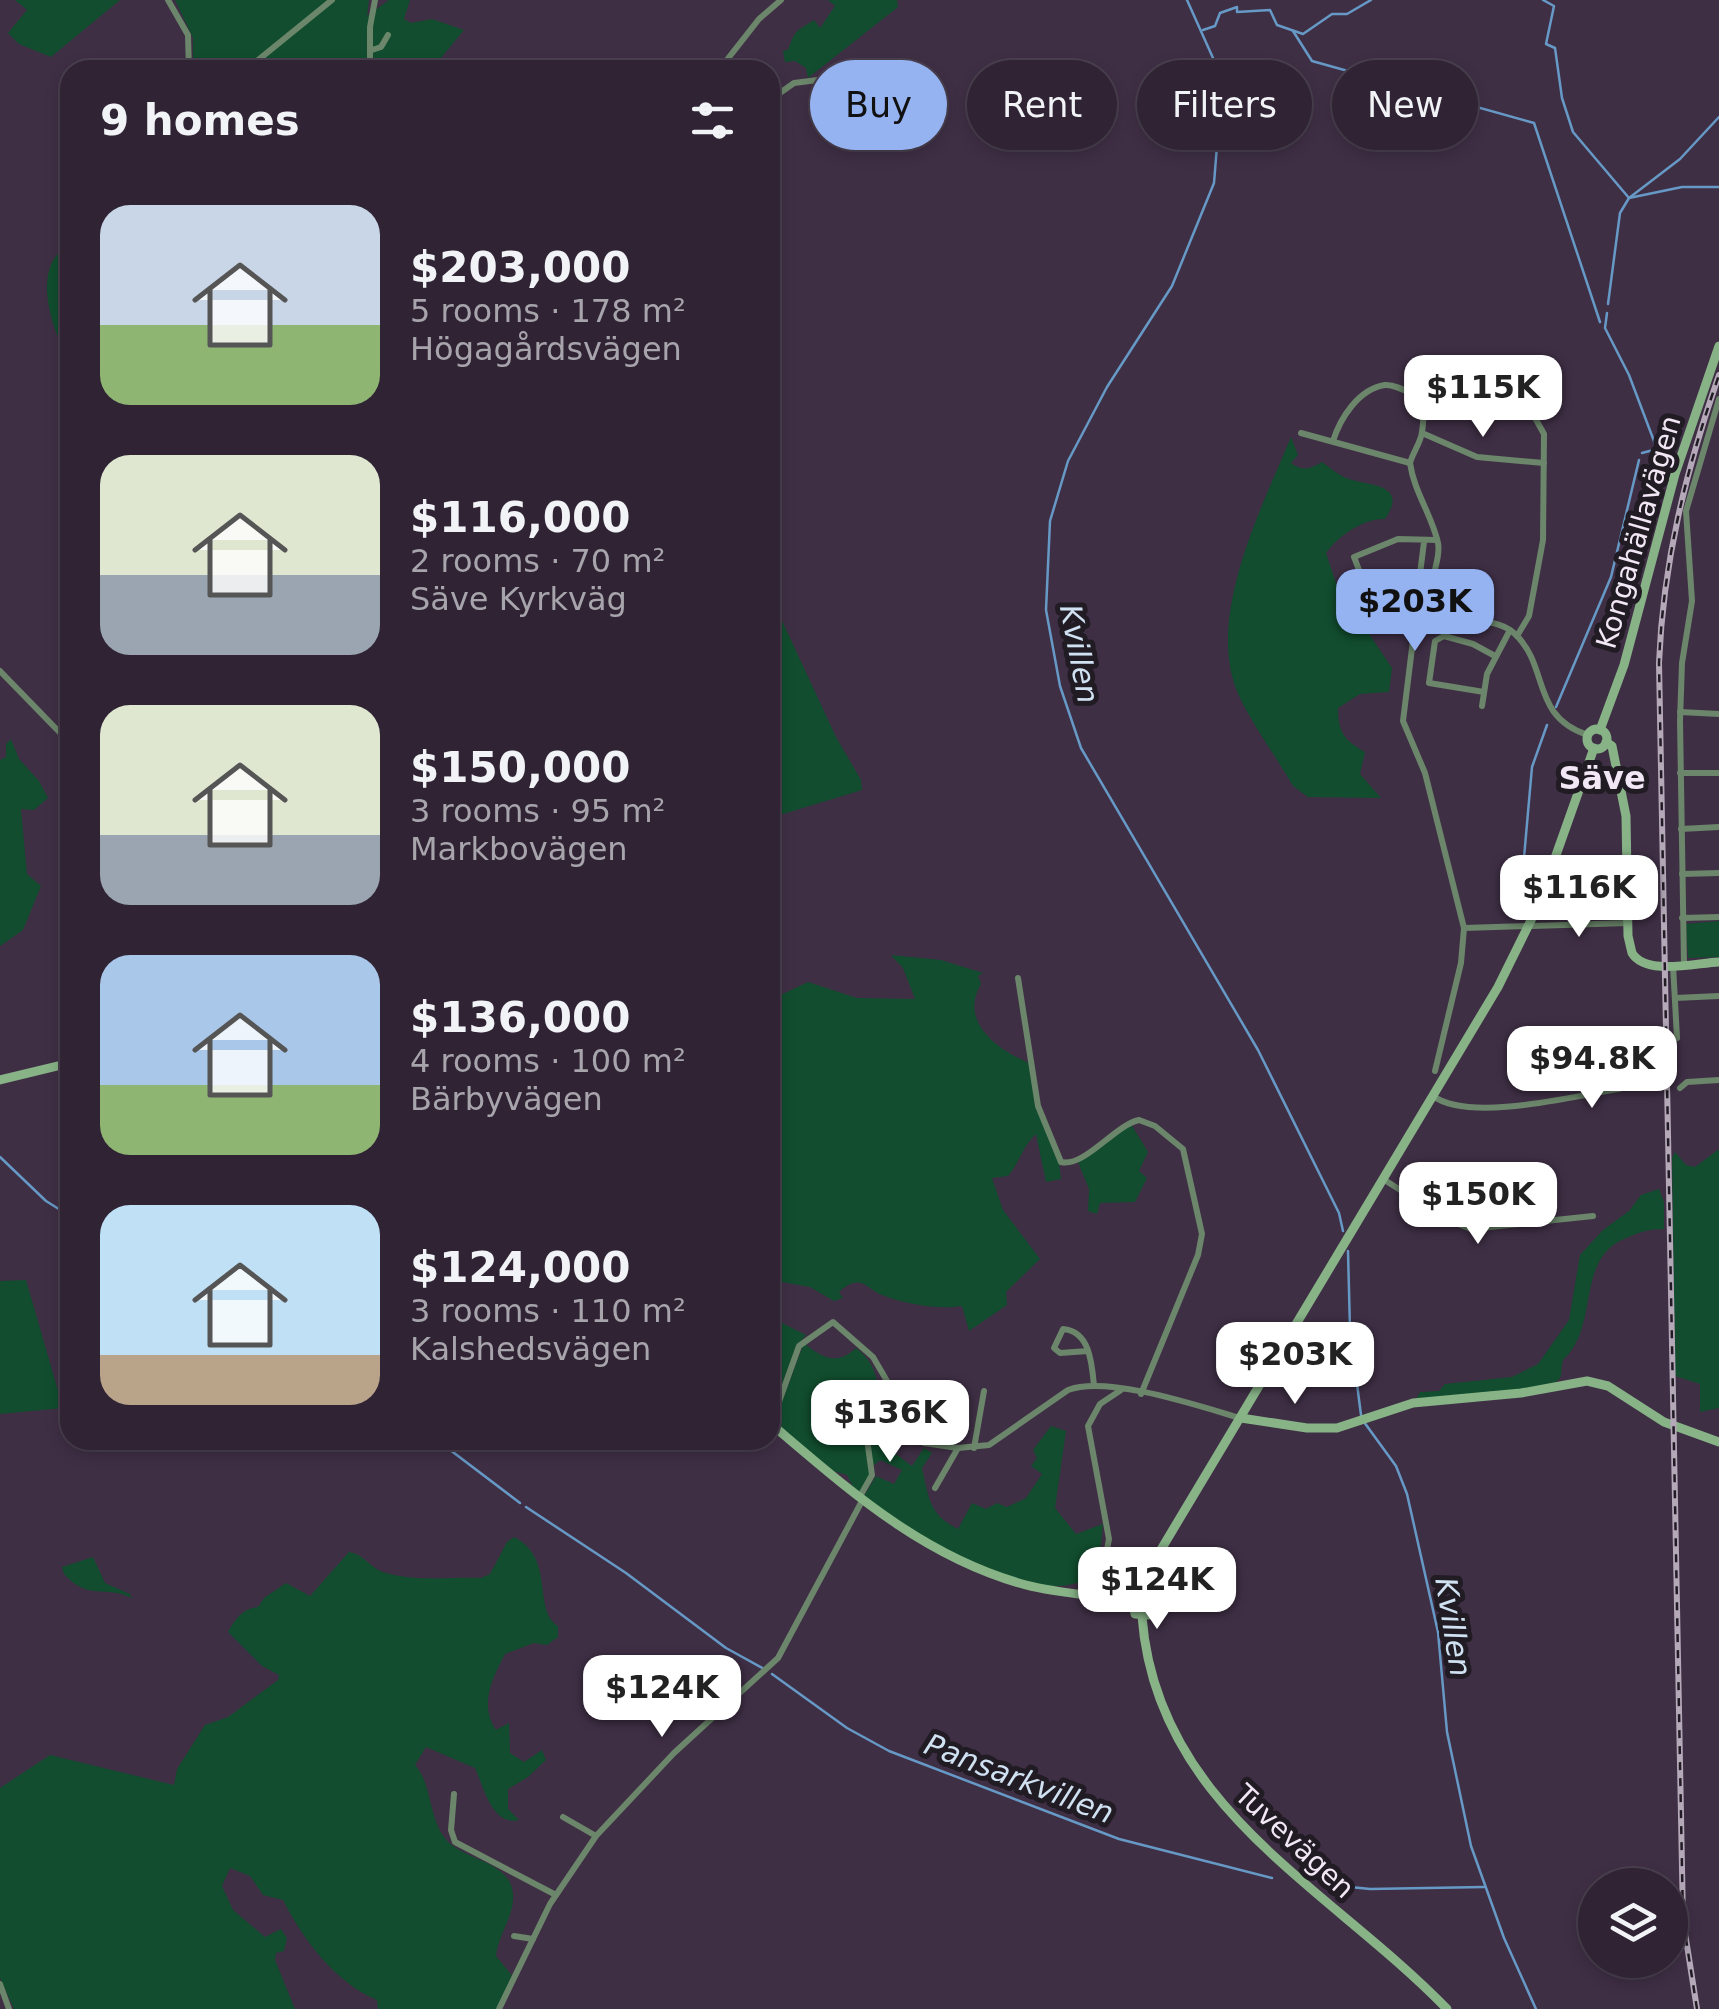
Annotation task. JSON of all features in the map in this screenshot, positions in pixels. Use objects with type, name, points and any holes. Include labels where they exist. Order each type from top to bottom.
[{"type":"main road","name":"Kongahällavägen","points":[[1600,730],[1624,666],[1678,463],[1719,346]]},
{"type":"main road","points":[[1594,748],[1588,735],[1600,730],[1612,746],[1626,816],[1630,949],[1637,961],[1651,966],[1719,962]]},
{"type":"main road","points":[[1157,1562],[1154,1610],[1142,1616],[1132,1610],[1134,1598],[1498,987],[1530,924],[1594,748],[1606,742]]},
{"type":"main road","points":[[0,1080],[60,1065]]},
{"type":"main road","points":[[1241,1418],[1307,1428],[1351,1426],[1413,1403],[1525,1392],[1587,1380],[1608,1386],[1664,1422],[1719,1442]]},
{"type":"main road","points":[[780,1432],[861,1500],[916,1539],[965,1564],[1033,1586],[1098,1597],[1134,1598],[1146,1593],[1153,1599]]},
{"type":"main road","name":"Tuvevägen","points":[[1142,1616],[1165,1708],[1185,1753],[1214,1796],[1261,1846],[1447,2009]]},
{"type":"street","points":[[168,0],[188,35],[189,60]]},
{"type":"street","points":[[258,60],[332,0]]},
{"type":"street","points":[[371,60],[374,0]]},
{"type":"street","points":[[727,60],[781,0]]},
{"type":"street","points":[[372,50],[381,48],[388,35]]},
{"type":"street","points":[[780,93],[794,84],[810,81]]},
{"type":"street","points":[[1458,368],[1434,378],[1422,400],[1422,433],[1410,463],[1436,540],[1438,552],[1432,578],[1439,603],[1454,614],[1514,633],[1550,710],[1563,724],[1588,735]]},
{"type":"street","points":[[1333,441],[1342,414],[1381,386],[1394,386],[1422,400]]},
{"type":"street","points":[[1677,1038],[1675,998],[1682,918],[1680,712],[1682,663],[1688,647],[1692,601],[1686,512],[1719,399]]},
{"type":"street","points":[[1482,706],[1495,656],[1530,616],[1542,552],[1543,430],[1529,407]]},
{"type":"street","points":[[1301,433],[1410,463]]},
{"type":"street","points":[[1422,433],[1477,457],[1544,463]]},
{"type":"street","points":[[1424,542],[1419,582],[1414,590],[1369,596],[1354,557],[1402,538],[1436,540]]},
{"type":"street","points":[[1435,1071],[1461,963],[1464,928],[1425,772],[1404,721],[1414,632],[1426,612],[1439,603]]},
{"type":"street","points":[[1484,692],[1429,683],[1435,640],[1444,636],[1473,644],[1495,656]]},
{"type":"street","points":[[0,671],[60,733]]},
{"type":"street","points":[[1680,712],[1719,714]]},
{"type":"street","points":[[1680,773],[1719,773]]},
{"type":"street","points":[[1681,829],[1719,828]]},
{"type":"street","points":[[1682,874],[1719,872]]},
{"type":"street","points":[[1682,918],[1719,917]]},
{"type":"street","points":[[1464,928],[1628,922]]},
{"type":"street","points":[[1018,978],[1038,1106],[1061,1162],[1072,1163],[1125,1125],[1139,1120],[1171,1137],[1187,1156],[1200,1212],[1200,1245],[1142,1394]]},
{"type":"street","points":[[1675,998],[1719,996]]},
{"type":"street","points":[[1680,1088],[1687,1082],[1719,1080]]},
{"type":"street","points":[[1433,1096],[1450,1104],[1485,1108],[1628,1087]]},
{"type":"street","points":[[1383,1179],[1446,1219],[1472,1229],[1593,1216]]},
{"type":"street","points":[[780,1397],[799,1346],[833,1322],[860,1343],[884,1374],[893,1414],[922,1442],[974,1448],[1002,1438],[1068,1390],[1094,1386],[1241,1418]]},
{"type":"street","points":[[1088,1351],[1060,1353],[1054,1348],[1060,1331],[1066,1328],[1078,1334],[1088,1351],[1094,1386]]},
{"type":"street","points":[[1098,1597],[1110,1542],[1088,1426],[1100,1404],[1122,1390]]},
{"type":"street","points":[[974,1448],[984,1391]]},
{"type":"street","points":[[499,2009],[556,1895],[596,1836],[674,1753],[778,1658],[861,1500],[872,1475],[866,1432],[890,1405]]},
{"type":"street","points":[[935,1488],[958,1448]]},
{"type":"street","points":[[454,1794],[451,1830],[455,1842],[556,1895]]},
{"type":"street","points":[[563,1816],[596,1836]]},
{"type":"street","points":[[514,1936],[534,1939]]},
{"type":"street","points":[[0,1984],[9,2009]]},
{"type":"green space","points":[[15,0],[120,0],[51,57],[19,44],[8,33],[27,10]]},
{"type":"green space","points":[[175,0],[369,0],[367,16],[389,0],[410,0],[404,19],[411,23],[432,19],[464,30],[439,60],[193,60],[193,38]]},
{"type":"green space","points":[[828,0],[897,0],[898,7],[831,60],[810,60],[808,78],[806,68],[795,61],[785,62],[783,51],[788,50],[797,31],[814,20],[820,28],[835,6]]},
{"type":"green space","points":[[60,251],[60,341],[51,317],[47,284]]},
{"type":"green space","points":[[1291,437],[1298,455],[1291,463],[1295,466],[1306,468],[1322,462],[1346,478],[1384,488],[1392,499],[1385,519],[1352,529],[1326,553],[1337,586],[1392,668],[1389,692],[1360,694],[1338,708],[1344,735],[1365,752],[1360,774],[1381,798],[1308,797],[1293,786],[1235,686],[1229,656],[1234,592],[1242,559]]},
{"type":"green space","points":[[780,616],[836,737],[861,780],[862,790],[780,815]]},
{"type":"green space","points":[[11,739],[19,759],[48,798],[34,810],[21,809],[27,874],[41,886],[23,930],[0,946],[0,760],[6,757],[6,744]]},
{"type":"green space","points":[[1719,921],[1719,957],[1688,958],[1686,924]]},
{"type":"green space","points":[[891,955],[941,960],[983,973],[978,976],[981,984],[975,997],[978,1022],[994,1042],[1029,1063],[1035,1106],[1059,1163],[1061,1179],[1046,1182],[1036,1134],[1008,1176],[992,1178],[1003,1210],[1040,1259],[1006,1292],[1007,1305],[969,1331],[962,1306],[911,1303],[858,1283],[844,1288],[839,1292],[843,1298],[834,1301],[810,1287],[780,1282],[780,995],[808,982],[857,998],[915,999],[903,968]]},
{"type":"green space","points":[[1131,1124],[1148,1152],[1139,1171],[1147,1178],[1135,1202],[1100,1203],[1097,1214],[1088,1211],[1089,1189],[1078,1162]]},
{"type":"green space","points":[[1719,1149],[1719,1408],[1700,1412],[1700,1384],[1675,1376],[1672,1158],[1675,1152],[1686,1165],[1695,1167]]},
{"type":"green space","points":[[1659,1189],[1664,1202],[1664,1229],[1626,1238],[1610,1248],[1600,1261],[1582,1329],[1563,1360],[1557,1381],[1511,1392],[1416,1399],[1420,1392],[1439,1391],[1445,1384],[1512,1377],[1538,1364],[1569,1320],[1580,1255],[1641,1195]]},
{"type":"green space","points":[[26,1280],[60,1408],[0,1414],[0,1281]]},
{"type":"green space","points":[[780,1322],[806,1335],[796,1347],[780,1389]]},
{"type":"green space","points":[[804,1343],[830,1358],[842,1357],[856,1348],[872,1366],[881,1403],[860,1429],[862,1439],[885,1446],[912,1466],[924,1448],[932,1453],[922,1468],[929,1496],[935,1511],[958,1529],[972,1503],[986,1509],[997,1503],[1007,1507],[1026,1498],[1042,1474],[1031,1466],[1037,1458],[1033,1450],[1051,1426],[1066,1431],[1055,1508],[1076,1534],[1103,1524],[1101,1545],[1088,1570],[1094,1590],[1076,1583],[1051,1586],[1023,1582],[994,1573],[936,1544],[864,1496],[876,1476],[894,1484],[902,1470],[880,1460],[873,1466],[862,1492],[855,1491],[847,1475],[833,1471],[780,1428],[780,1407]]},
{"type":"green space","points":[[514,1537],[535,1558],[546,1608],[558,1626],[558,1637],[547,1645],[534,1643],[505,1654],[492,1682],[488,1711],[496,1730],[509,1723],[510,1753],[524,1762],[542,1750],[546,1760],[508,1789],[508,1809],[519,1820],[502,1817],[496,1811],[475,1768],[426,1747],[415,1765],[444,1837],[501,1871],[512,1888],[512,1906],[496,1956],[514,1978],[497,2009],[378,2009],[377,2000],[348,1983],[322,1959],[283,1900],[263,1895],[250,1876],[230,1868],[222,1886],[233,1910],[265,1937],[281,1929],[287,1938],[284,1951],[276,1953],[275,1960],[295,2009],[14,2009],[0,1978],[0,1788],[50,1755],[174,1785],[177,1769],[205,1725],[228,1717],[278,1680],[279,1675],[262,1666],[228,1632],[244,1612],[258,1607],[286,1583],[310,1596],[349,1552],[378,1570],[395,1575],[481,1578],[490,1574],[507,1542]]},
{"type":"green space","points":[[93,1557],[105,1583],[132,1598],[89,1590],[64,1574],[62,1567]]},
{"type":"waterway","name":"Kvillen","points":[[1187,0],[1213,58],[1216,78],[1219,121],[1214,183],[1172,286],[1107,387],[1068,461],[1050,521],[1046,610],[1060,686],[1081,748],[1258,1050],[1339,1213],[1343,1231]]},
{"type":"waterway","points":[[1203,30],[1215,26],[1220,13],[1237,7],[1237,12],[1270,10],[1277,25],[1303,34],[1332,14],[1347,14],[1371,0]]},
{"type":"waterway","points":[[1543,0],[1554,6],[1546,44],[1555,48],[1562,98],[1573,132],[1629,198],[1682,187],[1719,187]]},
{"type":"waterway","points":[[1293,31],[1312,61],[1534,123],[1600,322]]},
{"type":"waterway","points":[[1608,304],[1620,213],[1629,198],[1680,159],[1719,117]]},
{"type":"waterway","points":[[1607,313],[1605,328],[1629,375],[1657,449],[1642,453]]},
{"type":"waterway","points":[[1556,707],[1611,577],[1639,460]]},
{"type":"waterway","points":[[1520,903],[1532,767],[1547,725]]},
{"type":"waterway","name":"Pansarkvillen","points":[[0,1157],[60,1210]]},
{"type":"waterway","name":"Kvillen","points":[[1348,1251],[1350,1330],[1361,1415]]},
{"type":"waterway","name":"Kvillen","points":[[1364,1422],[1396,1466],[1407,1494],[1438,1632],[1447,1732],[1471,1846],[1504,1938],[1536,2009]]},
{"type":"waterway","name":"Pansarkvillen","points":[[450,1450],[520,1503]]},
{"type":"waterway","name":"Pansarkvillen","points":[[526,1507],[626,1573],[726,1648],[764,1669]]},
{"type":"waterway","name":"Pansarkvillen","points":[[772,1674],[847,1728],[889,1751],[1119,1839],[1272,1878]]},
{"type":"waterway","name":"Pansarkvillen","points":[[1321,1884],[1370,1889],[1484,1887]]},
{"type":"railway","points":[[1697,2009],[1683,1920],[1659,663],[1665,589],[1678,517],[1719,375]]},
{"type":"district","name":"Säve","points":[[1602,778]]}]
